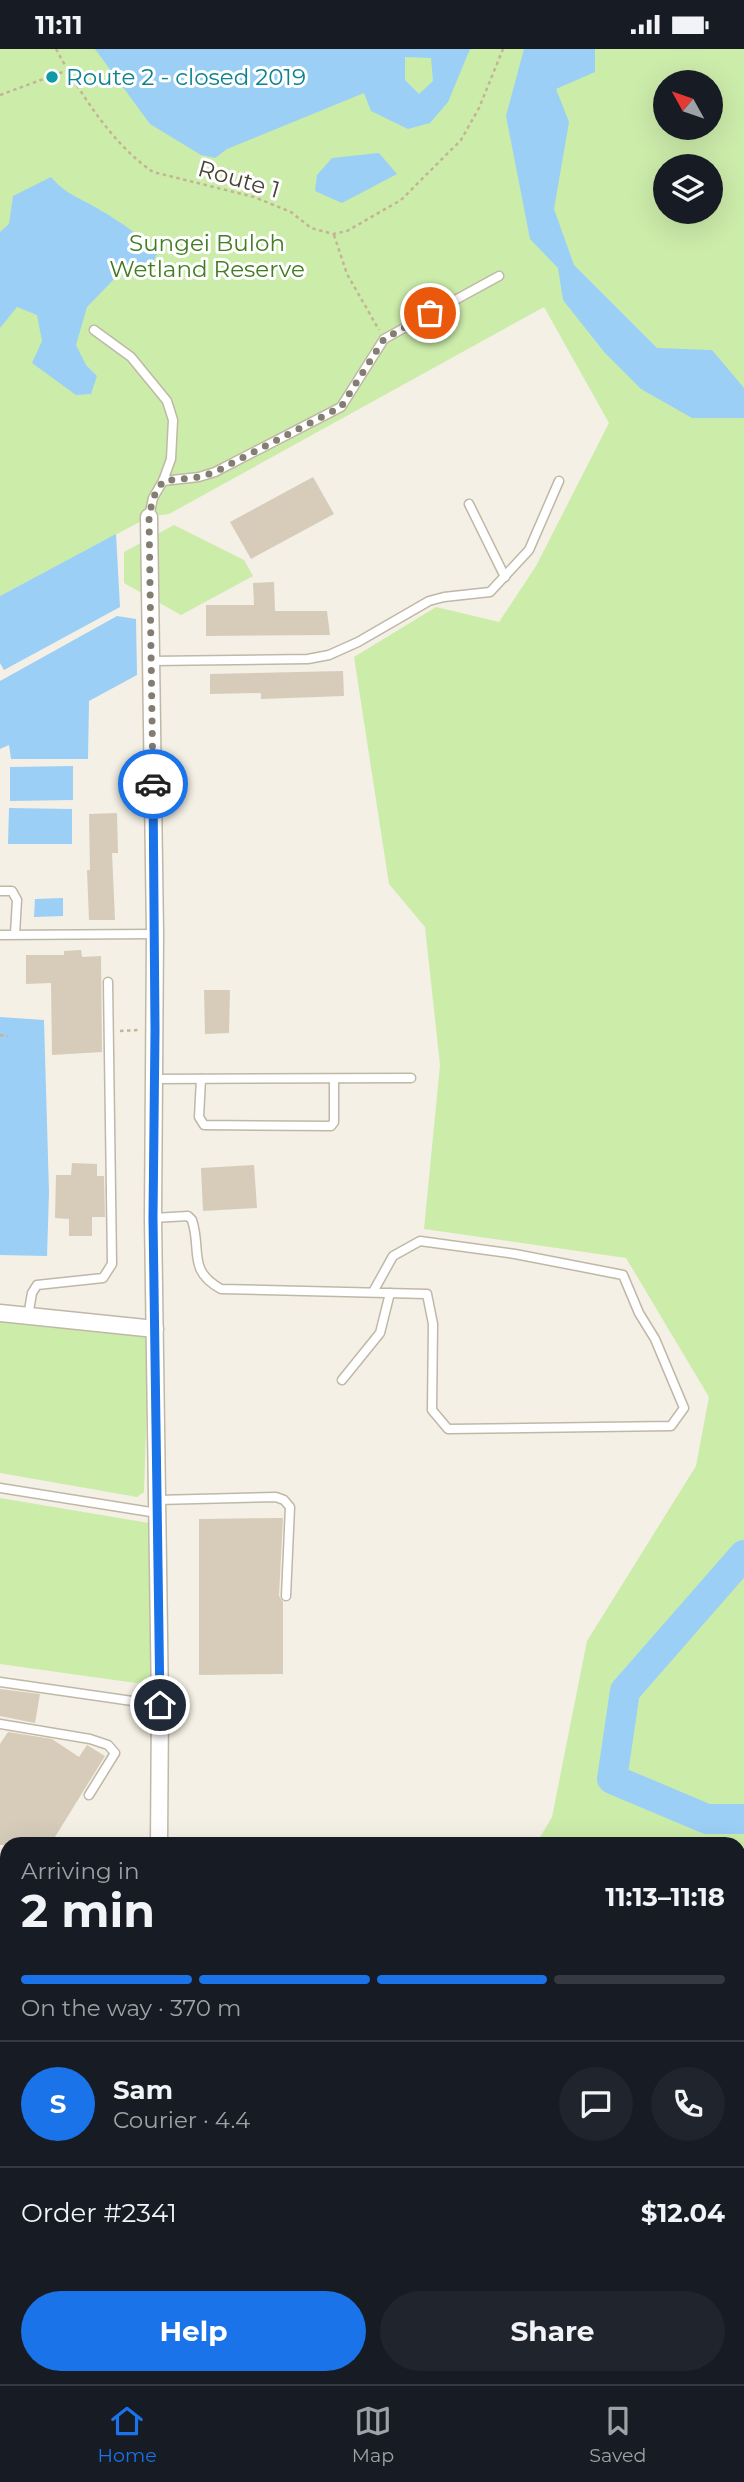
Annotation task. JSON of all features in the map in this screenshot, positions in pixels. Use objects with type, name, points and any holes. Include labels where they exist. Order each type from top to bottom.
[{"type":"street","points":[[149,517],[155,934],[153,1218],[160,1705],[159,1837]]},
{"type":"street","points":[[0,1313],[155,1329]]},
{"type":"lane","points":[[163,481],[199,477],[215,472],[341,407],[384,339],[499,276]]},
{"type":"lane","points":[[94,330],[131,357],[167,401],[173,420],[171,459],[153,498],[149,517]]},
{"type":"lane","points":[[151,661],[308,659],[329,655],[358,642],[429,601],[490,592],[529,550],[559,481]]},
{"type":"lane","points":[[469,505],[505,577]]},
{"type":"lane","points":[[0,891],[12,891],[16,900],[15,935]]},
{"type":"lane","points":[[0,935],[155,934]]},
{"type":"lane","points":[[28,1316],[32,1293],[37,1285],[103,1278],[112,1264],[108,982]]},
{"type":"lane","points":[[154,1079],[411,1078]]},
{"type":"lane","points":[[201,1079],[199,1117],[204,1125],[331,1126],[334,1122],[334,1079]]},
{"type":"lane","points":[[153,1218],[188,1216],[192,1220],[199,1267],[203,1276],[221,1289],[427,1294],[433,1324],[432,1410],[448,1429],[671,1426],[684,1408],[655,1339],[639,1313],[623,1275],[515,1254],[420,1241],[393,1256],[373,1292]]},
{"type":"lane","points":[[342,1380],[380,1333],[390,1293]]},
{"type":"lane","points":[[0,1488],[157,1507],[276,1497],[284,1500],[290,1507],[286,1596]]},
{"type":"lane","points":[[0,1682],[160,1705]]},
{"type":"lane","points":[[0,1724],[90,1739],[108,1745],[115,1753],[89,1795]]},
{"type":"path","name":"Route 1","points":[[57,49],[68,71],[109,131],[139,163],[153,172],[254,197],[291,212],[311,228],[333,234]]},
{"type":"path","points":[[384,339],[347,274],[333,234],[347,230],[401,200],[461,140],[479,108],[503,49]]},
{"type":"path","points":[[0,95],[68,71]]},
{"type":"path","points":[[0,1035],[8,1035]]},
{"type":"green space","name":"Sungei Buloh Wetland Reserve","points":[[0,49],[744,49],[744,1837],[540,1837],[552,1817],[587,1641],[696,1466],[709,1397],[626,1258],[424,1229],[440,1065],[425,927],[389,884],[354,657],[436,607],[499,622],[536,566],[609,423],[544,307],[169,514],[149,517],[0,596]]},
{"type":"green space","points":[[174,525],[244,560],[253,576],[181,615],[124,583],[124,552]]},
{"type":"green space","points":[[0,1320],[142,1334],[149,1341],[144,1492],[137,1497],[0,1473]]},
{"type":"green space","points":[[0,1498],[155,1524],[152,1675],[143,1684],[0,1664]]},
{"type":"water","points":[[95,49],[470,49],[448,102],[430,123],[408,129],[371,111],[364,93],[227,149],[215,158],[201,155],[150,124]],"holes":[[[405,57],[431,58],[433,81],[419,94],[405,80]]]},
{"type":"water","points":[[524,49],[595,49],[595,72],[556,89],[569,122],[554,209],[574,265],[657,348],[712,350],[744,388],[744,418],[692,418],[641,389],[605,353],[563,300],[558,268],[530,239],[506,116]]},
{"type":"water","points":[[379,153],[397,174],[342,203],[315,191],[317,175],[332,158]]},
{"type":"water","points":[[51,177],[68,192],[115,219],[158,252],[149,271],[119,274],[87,307],[76,345],[86,365],[97,376],[91,394],[76,395],[32,363],[42,341],[37,315],[17,307],[0,328],[0,232],[9,224],[13,196]]},
{"type":"water","points":[[116,534],[120,607],[4,670],[0,663],[0,596]]},
{"type":"water","points":[[117,616],[136,619],[137,675],[89,701],[88,759],[11,759],[9,745],[0,749],[0,681]]},
{"type":"water","points":[[73,766],[73,800],[10,801],[10,767]]},
{"type":"water","points":[[9,808],[72,809],[72,844],[8,844]]},
{"type":"water","points":[[63,898],[63,916],[34,917],[35,899]]},
{"type":"water","points":[[0,1017],[44,1020],[49,1192],[47,1256],[0,1255]]},
{"type":"building","points":[[313,477],[334,514],[251,559],[230,522]]},
{"type":"building","points":[[274,582],[275,611],[327,611],[330,635],[206,636],[206,605],[254,605],[253,583]]},
{"type":"building","points":[[343,671],[344,696],[261,699],[261,693],[210,694],[210,674]]},
{"type":"building","points":[[117,813],[118,853],[112,853],[115,920],[89,920],[89,814]]},
{"type":"building","points":[[81,950],[82,957],[101,956],[102,1052],[52,1055],[51,983],[26,984],[26,955],[64,955],[64,951]]},
{"type":"building","points":[[204,990],[230,990],[229,1033],[205,1034]]},
{"type":"building","points":[[72,1163],[97,1164],[97,1176],[104,1176],[105,1217],[92,1217],[92,1236],[69,1236],[69,1219],[55,1218],[56,1175],[71,1175]]},
{"type":"building","points":[[254,1165],[257,1208],[203,1211],[201,1168]]},
{"type":"building","points":[[283,1518],[279,1596],[283,1602],[283,1674],[199,1675],[199,1519]]},
{"type":"building","points":[[0,1689],[40,1694],[35,1723],[0,1716]]},
{"type":"building","points":[[8,1732],[52,1739],[79,1757],[87,1745],[105,1756],[55,1837],[0,1837],[0,1744]]},
{"type":"waterway","points":[[744,1555],[625,1691],[612,1779],[707,1819],[744,1819]]},
{"type":"way so far","points":[[153,784],[149,517],[153,498],[163,481],[172,482],[215,472],[341,407],[384,339],[430,313]]},
{"type":"place","name":"Route 2 - closed 2019","points":[[52,77]]},
{"type":"route","points":[[153,784],[153,1218],[160,1705]]}]
